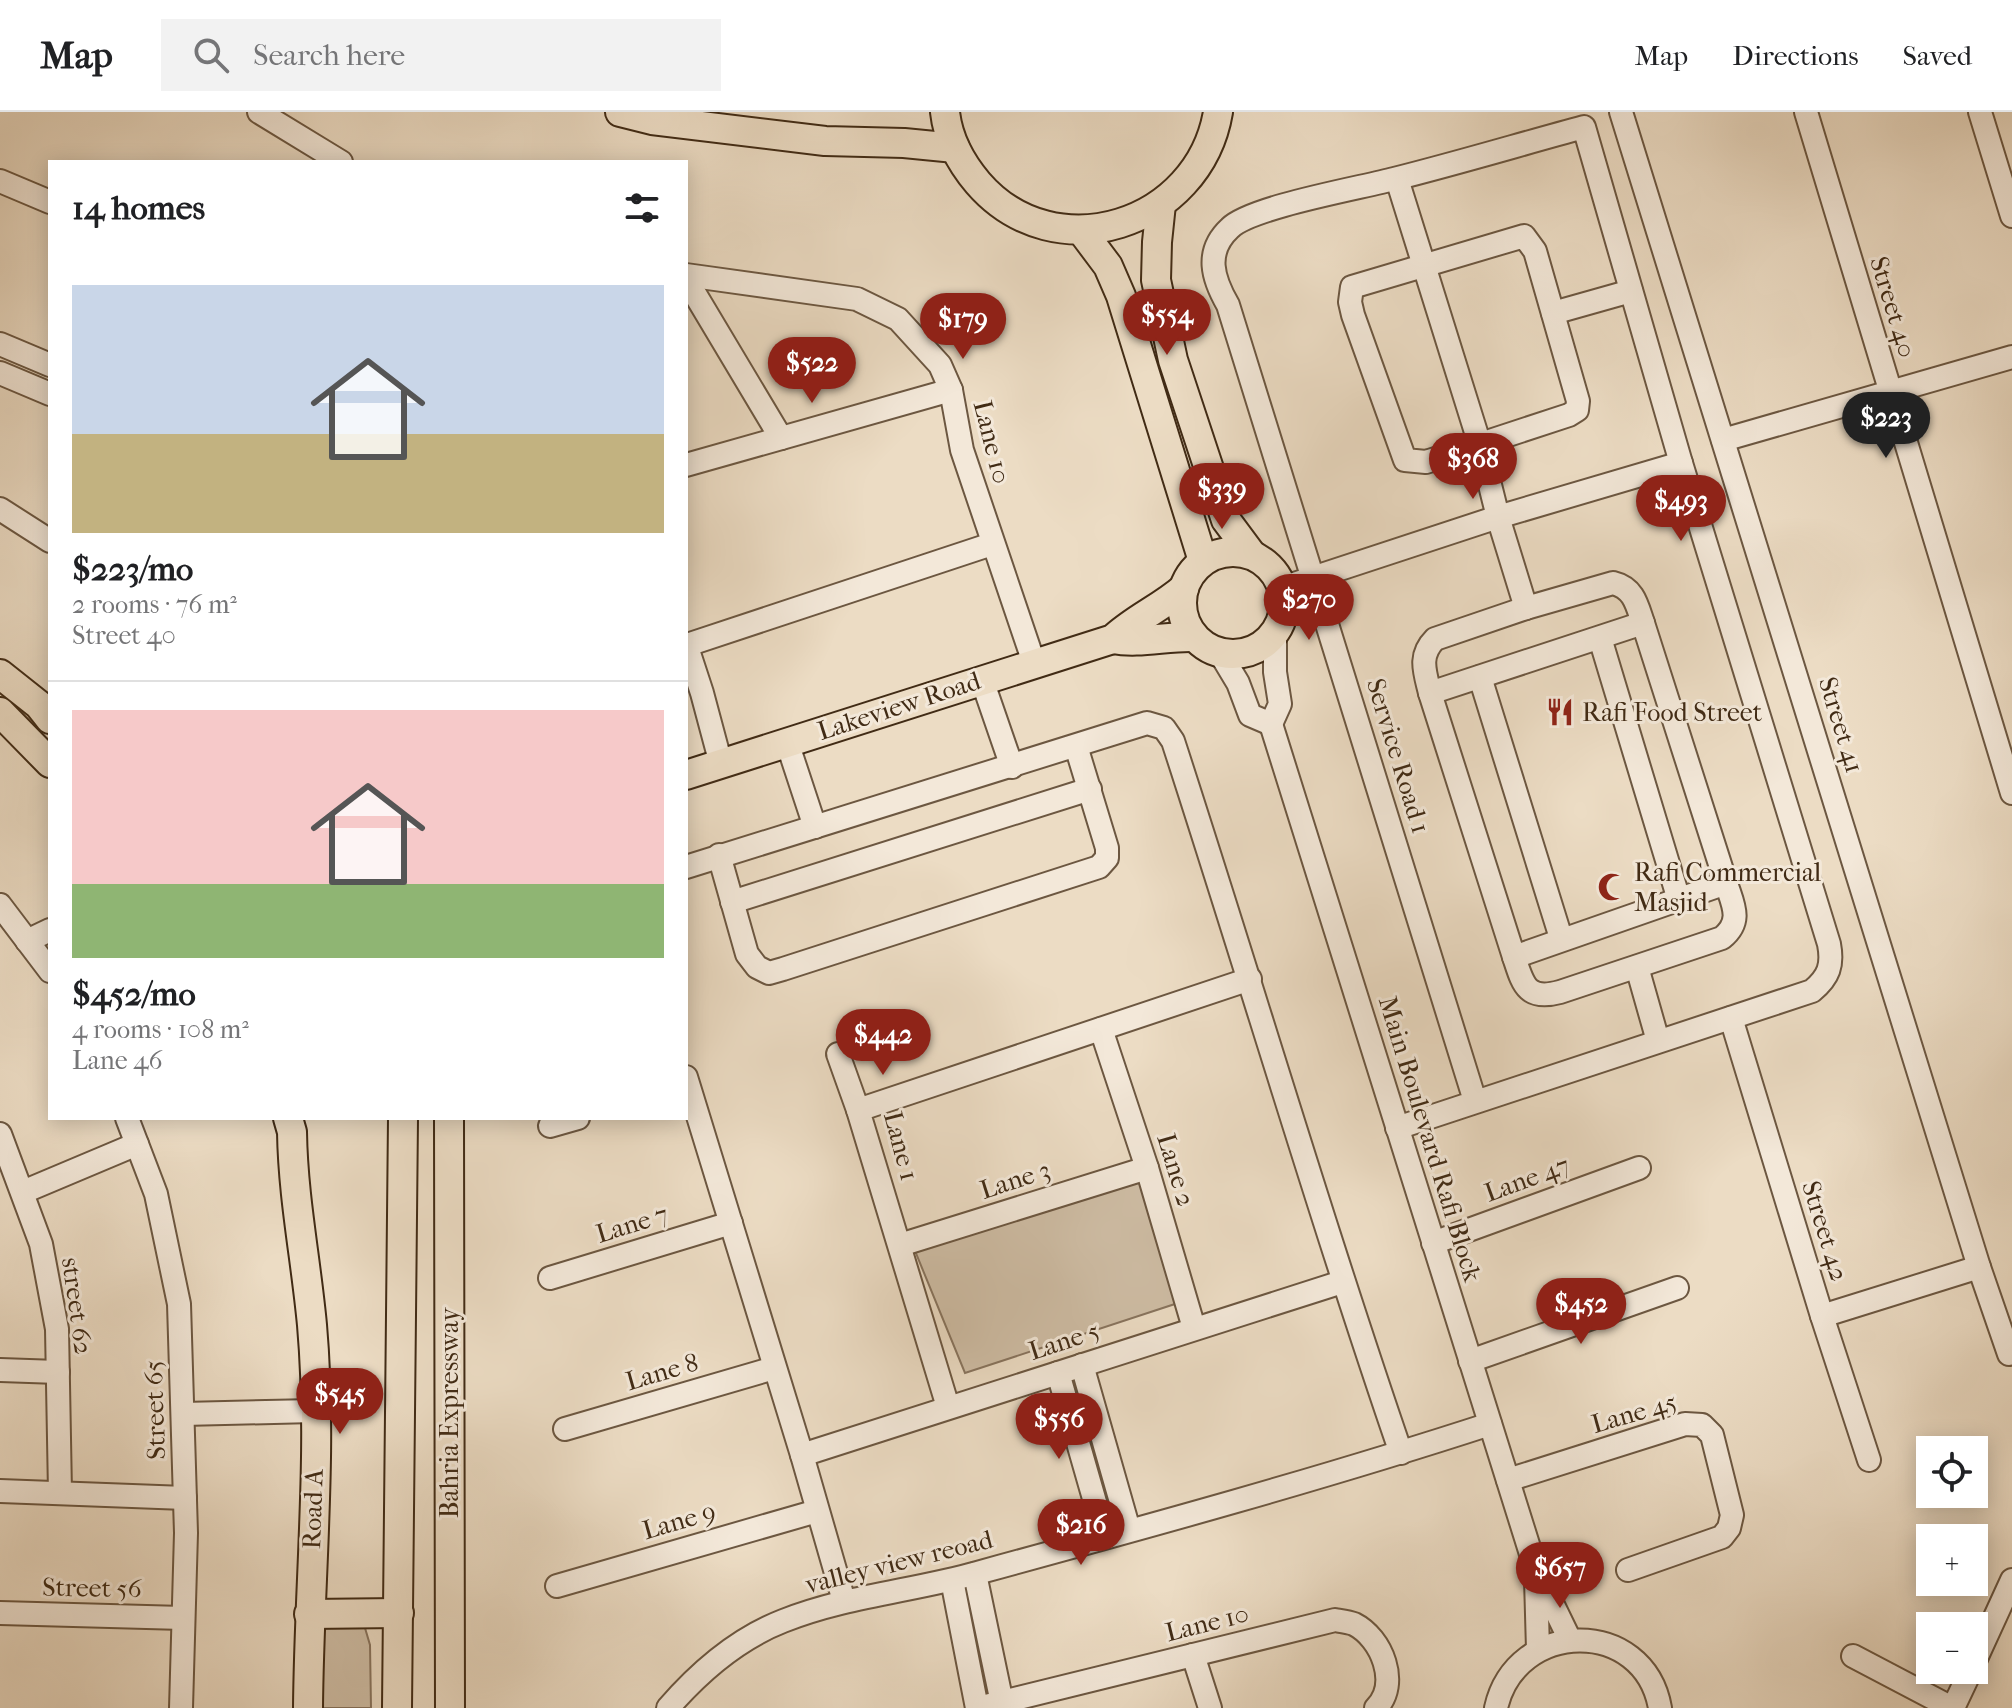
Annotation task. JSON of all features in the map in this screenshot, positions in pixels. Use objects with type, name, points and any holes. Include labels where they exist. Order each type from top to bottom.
[{"type":"main road","points":[[620,112],[652,120],[825,141],[955,148]]},
{"type":"main road","points":[[945,112],[955,148],[968,171],[985,191],[1029,219],[1054,227],[1081,230],[1109,227],[1136,218],[1161,204],[1185,183],[1204,156],[1213,136],[1218,112]]},
{"type":"main road","points":[[1161,204],[1156,280],[1173,360],[1226,520],[1252,555],[1271,568],[1282,588],[1284,611],[1275,633],[1255,650],[1238,655],[1205,647],[1194,637],[1182,609],[1184,588],[1191,573],[1203,561],[1227,552],[1252,555]]},
{"type":"main road","points":[[1081,230],[1108,266],[1121,296],[1203,561]]},
{"type":"main road","points":[[1113,639],[1128,625],[1157,610],[1184,588]]},
{"type":"main road","points":[[1113,639],[1130,643],[1150,638],[1194,637]]},
{"type":"main road","name":"Lakeview Road","points":[[688,774],[1113,639]]},
{"type":"main road","points":[[0,674],[39,705],[48,716]]},
{"type":"main road","points":[[0,712],[48,761]]},
{"type":"main road","points":[[269,1120],[292,1167]]},
{"type":"main road","name":"Road A","points":[[289,1120],[298,1227],[312,1326],[314,1411],[308,1708]]},
{"type":"main road","name":"Bahria Expressway","points":[[397,1708],[403,1120]]},
{"type":"main road","name":"Bahria Expressway","points":[[449,1120],[450,1708]]},
{"type":"main road","points":[[309,1614],[399,1613]]},
{"type":"street","points":[[259,112],[338,160]]},
{"type":"street","name":"Street 41","points":[[1621,112],[1979,1267],[2009,1354]]},
{"type":"street","name":"Street 40","points":[[1806,112],[2012,793]]},
{"type":"street","points":[[1980,112],[2012,216]]},
{"type":"street","points":[[1397,1128],[1812,991],[1824,981],[1830,970],[1832,958],[1829,944],[1681,463],[1584,127],[1397,179],[1480,445],[1526,608]]},
{"type":"street","name":"Service Road 1","points":[[1397,179],[1251,214],[1230,228],[1214,252],[1214,281],[1228,305],[1475,1101]]},
{"type":"street","points":[[0,181],[48,201]]},
{"type":"street","points":[[1524,236],[1535,251],[1578,401],[1577,410],[1426,462],[1405,460],[1350,302],[1352,287],[1424,265],[1524,236]]},
{"type":"street","name":"Lane 10","points":[[688,277],[857,299],[898,319],[940,365],[951,390],[962,450],[1034,663]]},
{"type":"street","points":[[688,280],[781,438]]},
{"type":"street","points":[[1553,313],[1631,291]]},
{"type":"street","points":[[0,344],[48,364]]},
{"type":"street","points":[[1723,440],[2012,357]]},
{"type":"street","points":[[0,373],[48,393]]},
{"type":"street","points":[[688,464],[951,390]]},
{"type":"street","points":[[1282,588],[1498,517],[1681,463]]},
{"type":"street","points":[[0,509],[48,540]]},
{"type":"street","points":[[688,644],[992,544]]},
{"type":"street","points":[[1613,583],[1624,586],[1632,593],[1734,910],[1732,930],[1722,938],[1548,995],[1530,991],[1522,981],[1430,693],[1423,658],[1426,648],[1435,639],[1526,608],[1613,583]]},
{"type":"street","points":[[1430,693],[1643,623]]},
{"type":"street","points":[[1220,653],[1238,683],[1250,715],[1271,724],[1280,704],[1275,672],[1275,633]]},
{"type":"street","points":[[1600,638],[1679,900]]},
{"type":"street","points":[[688,652],[721,764]]},
{"type":"street","points":[[1480,677],[1561,938]]},
{"type":"street","points":[[982,680],[1012,767]]},
{"type":"street","points":[[688,866],[1147,723],[1164,728],[1173,741],[1250,979],[1342,1282],[1401,1453]]},
{"type":"street","name":"Main Boulevard Rafi Block","points":[[1271,724],[1536,1570]]},
{"type":"street","points":[[787,742],[815,827]]},
{"type":"street","points":[[719,855],[747,954],[757,967],[769,973],[783,969],[1099,867],[1107,858],[1107,848],[1076,746]]},
{"type":"street","points":[[732,902],[1090,789]]},
{"type":"street","points":[[1514,957],[1561,938],[1726,883]]},
{"type":"street","points":[[0,905],[48,968]]},
{"type":"street","points":[[27,941],[48,931]]},
{"type":"street","points":[[1637,967],[1658,1041]]},
{"type":"street","name":"Lane 1","points":[[948,1407],[858,1110],[1250,979]]},
{"type":"street","name":"Street 42","points":[[1731,1018],[1869,1460]]},
{"type":"street","name":"Lane 2","points":[[1101,1029],[1147,1168],[1194,1328]]},
{"type":"street","points":[[838,1054],[858,1110]]},
{"type":"street","points":[[688,1086],[844,1601]]},
{"type":"street","name":"Street 65","points":[[128,1120],[156,1194],[179,1304],[185,1498],[181,1708]]},
{"type":"street","points":[[550,1126],[571,1120]]},
{"type":"street","name":"street 62","points":[[0,1134],[23,1192],[43,1258],[57,1329],[60,1493]]},
{"type":"street","points":[[23,1192],[137,1144]]},
{"type":"street","name":"Lane 3","points":[[900,1245],[1147,1168]]},
{"type":"street","name":"Lane 47","points":[[1433,1243],[1639,1168]]},
{"type":"street","name":"Lane 7","points":[[550,1278],[731,1223]]},
{"type":"street","points":[[1822,1316],[1979,1267]]},
{"type":"street","name":"Lane 5","points":[[802,1455],[1342,1282]]},
{"type":"street","points":[[1470,1361],[1677,1288]]},
{"type":"street","points":[[1082,1365],[1129,1530]]},
{"type":"street","name":"Lane 8","points":[[565,1429],[774,1368]]},
{"type":"street","points":[[0,1370],[58,1372]]},
{"type":"street","points":[[1058,1373],[1105,1537]]},
{"type":"street","points":[[183,1414],[314,1411]]},
{"type":"street","name":"valley view reoad","points":[[668,1708],[693,1679],[736,1645],[781,1621],[844,1601],[975,1574],[1401,1453],[1490,1424]]},
{"type":"street","name":"Lane 45","points":[[1508,1480],[1685,1424],[1702,1425],[1712,1435],[1732,1515],[1729,1528],[1722,1537],[1628,1570]]},
{"type":"street","points":[[0,1491],[185,1498]]},
{"type":"street","name":"Lane 9","points":[[557,1586],[817,1511]]},
{"type":"street","points":[[1536,1570],[1570,1640]]},
{"type":"street","points":[[1536,1570],[1538,1650]]},
{"type":"street","points":[[975,1574],[1002,1703]]},
{"type":"street","points":[[952,1580],[977,1708]]},
{"type":"street","points":[[1988,1634],[2011,1586]]},
{"type":"street","name":"Street 56","points":[[0,1613],[183,1618]]},
{"type":"street","name":"Lane 10","points":[[977,1708],[1335,1620],[1354,1624],[1373,1639],[1385,1661],[1387,1683],[1376,1708]]},
{"type":"street","points":[[1496,1708],[1498,1696],[1514,1669],[1538,1650],[1570,1640],[1599,1643],[1625,1654],[1646,1675],[1660,1708]]},
{"type":"street","points":[[1193,1655],[1210,1708]]},
{"type":"street","points":[[1853,1656],[1952,1708],[1964,1684]]},
{"type":"shaded area","points":[[1146,1174],[1184,1301],[965,1373],[913,1246]]},
{"type":"shaded area","points":[[360,1625],[365,1628],[370,1645],[371,1708],[313,1708],[318,1627]]},
{"type":"place","name":"Rafi Food Street","points":[[1560,712]]},
{"type":"place","name":"Rafi Commercial Masjid","points":[[1612,887]]}]
